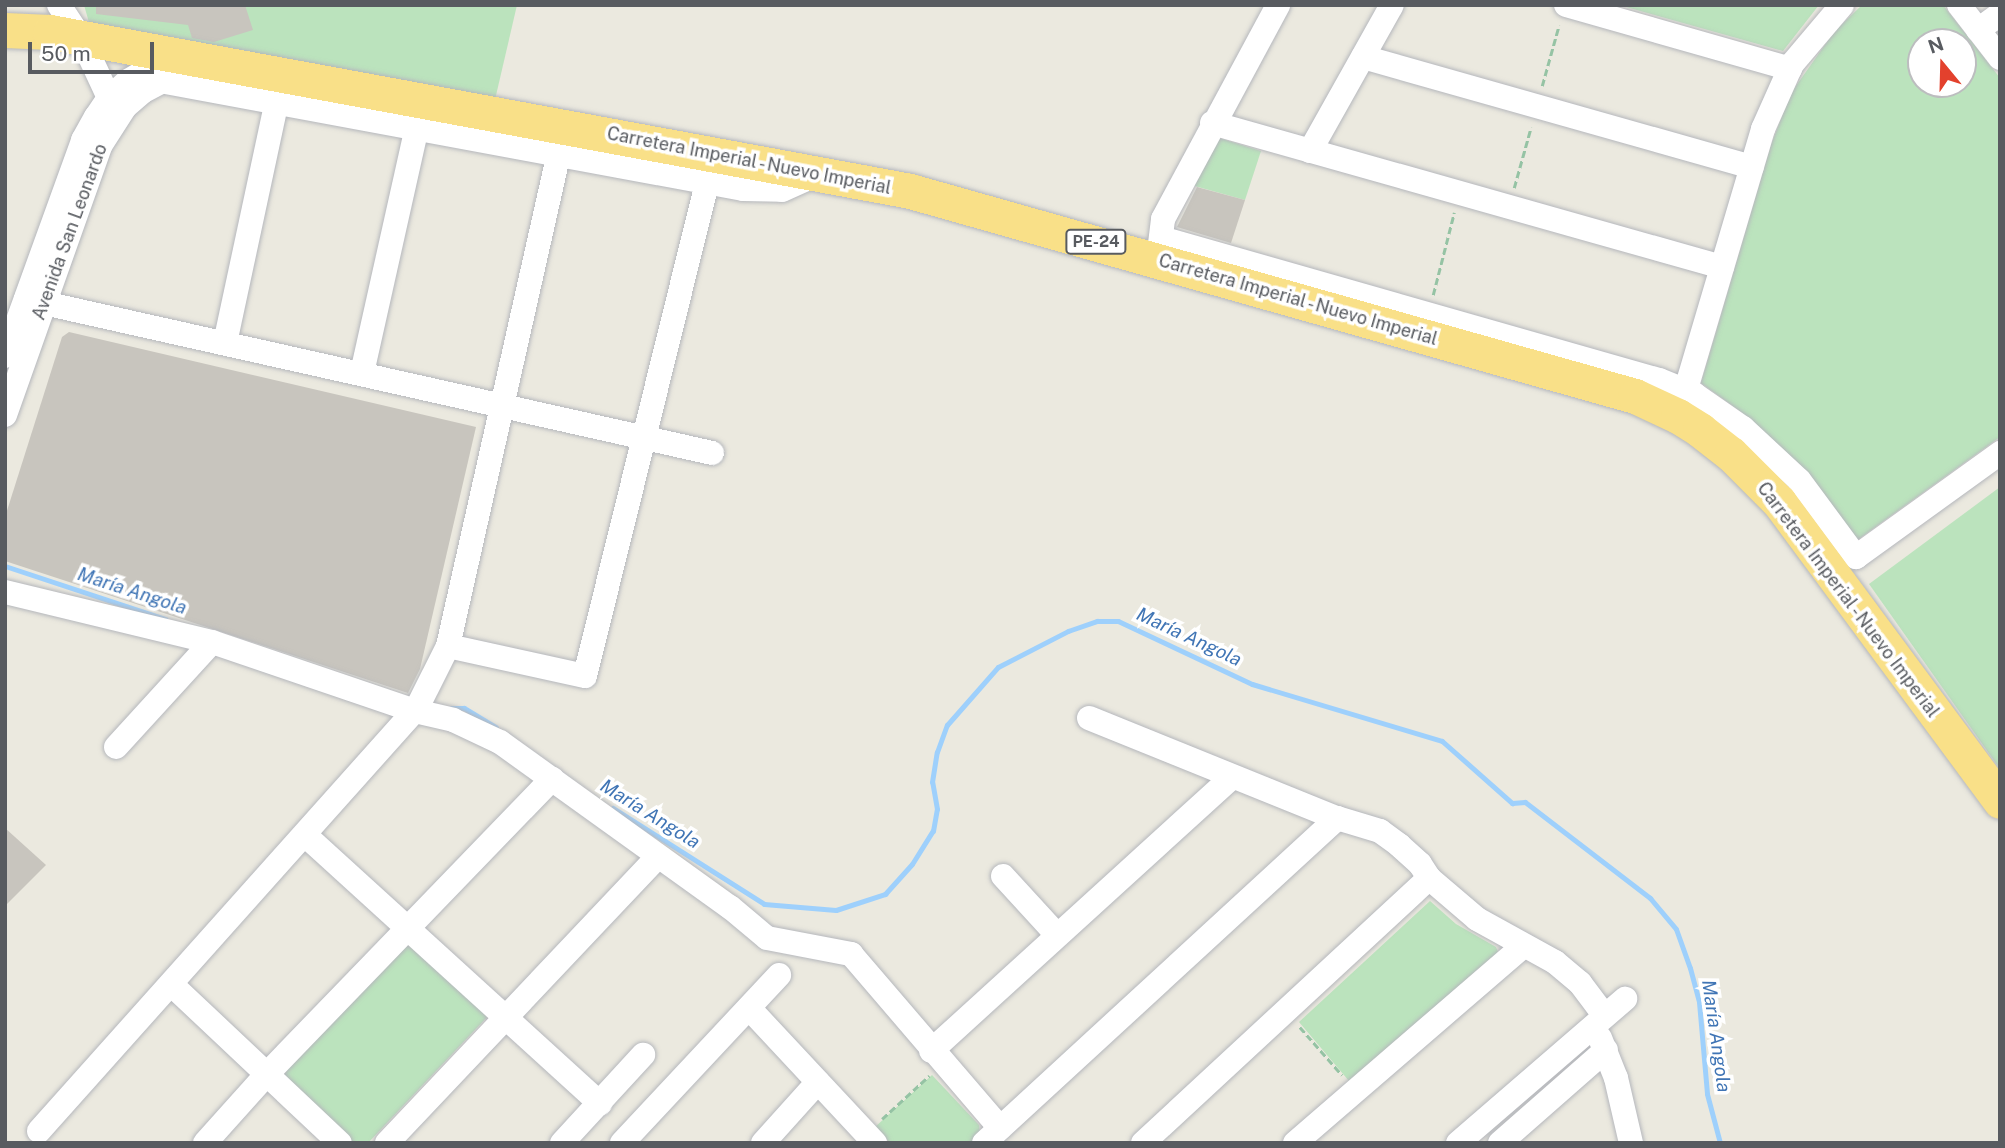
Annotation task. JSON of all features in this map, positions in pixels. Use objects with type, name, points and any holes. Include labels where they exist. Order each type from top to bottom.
[{"type":"highway","name":"Carretera Imperial - Nuevo Imperial","points":[[5,30],[50,33],[82,40],[167,68],[211,62],[279,89],[562,141],[820,173],[1159,249],[1635,396],[1681,403],[1779,502],[2000,801]]},
{"type":"street","points":[[60,5],[82,40],[109,98]]},
{"type":"street","points":[[1278,5],[1212,123],[1163,219],[1159,249],[1428,315],[1659,380],[1681,403],[1743,428],[1808,491],[1856,557],[2000,453]]},
{"type":"street","points":[[1310,151],[1392,5]]},
{"type":"street","points":[[1566,5],[1790,69]]},
{"type":"street","points":[[1681,403],[1763,129],[1790,69],[1818,30],[1842,5]]},
{"type":"street","points":[[1959,5],[2000,58]]},
{"type":"street","points":[[1978,30],[2000,13]]},
{"type":"street","points":[[1363,57],[1752,167]]},
{"type":"street","points":[[167,68],[279,89],[225,343]]},
{"type":"street","name":"Avenida San Leonardo","points":[[35,301],[83,140],[109,98],[136,76],[167,68]]},
{"type":"street","name":"Avenida San Leonardo","points":[[5,356],[35,301],[100,146],[125,107],[167,68]]},
{"type":"street","points":[[362,373],[419,114]]},
{"type":"street","points":[[1212,123],[1722,267]]},
{"type":"street","points":[[39,1131],[418,705],[448,646],[562,141],[707,183],[743,189],[782,190],[820,173]]},
{"type":"street","points":[[448,646],[585,676],[707,183]]},
{"type":"street","points":[[35,301],[712,453]]},
{"type":"street","name":"Avenida San Leonardo","points":[[5,415],[18,328]]},
{"type":"street","points":[[5,592],[212,642],[418,705],[500,743],[730,907],[767,937],[850,954],[937,1057],[992,1135],[1337,818]]},
{"type":"street","points":[[116,747],[212,642]]},
{"type":"street","points":[[1089,718],[1337,818],[1380,831],[1420,864],[1429,878],[1478,919],[1522,946],[1555,962],[1580,983],[1599,1020],[1631,1143]]},
{"type":"street","points":[[937,1057],[1057,935],[1232,777]]},
{"type":"street","points":[[205,1143],[266,1075],[410,929],[552,779]]},
{"type":"street","points":[[305,835],[600,1103]]},
{"type":"street","points":[[387,1143],[657,857]]},
{"type":"street","points":[[1003,876],[1057,935]]},
{"type":"street","points":[[1143,1143],[1429,878]]},
{"type":"street","points":[[1295,1143],[1522,946]]},
{"type":"street","points":[[622,1143],[779,975]]},
{"type":"street","points":[[171,984],[340,1143]]},
{"type":"street","points":[[1458,1143],[1625,999]]},
{"type":"street","points":[[749,1008],[871,1138]]},
{"type":"street","points":[[1500,1143],[1606,1050]]},
{"type":"street","points":[[562,1143],[642,1055]]},
{"type":"street","points":[[762,1143],[818,1082]]},
{"type":"path","points":[[1428,315],[1460,193]]},
{"type":"path","points":[[1286,1010],[1356,1091]]},
{"type":"path","points":[[871,1138],[937,1057]]},
{"type":"green space","points":[[84,5],[517,5],[494,104],[92,33]]},
{"type":"green space","points":[[1619,5],[1819,5],[1783,51]]},
{"type":"green space","points":[[1862,5],[1943,5],[1961,28],[1907,28],[1907,98],[1977,98],[1977,49],[2000,78],[2000,437],[1856,541],[1748,417],[1701,383],[1771,145],[1791,93],[1834,32]]},
{"type":"green space","points":[[1216,137],[1261,151],[1245,200],[1191,185]]},
{"type":"green space","points":[[2000,487],[2000,769],[1869,584]]},
{"type":"green space","points":[[1430,901],[1456,924],[1496,947],[1498,952],[1349,1081],[1299,1022]]},
{"type":"green space","points":[[405,938],[490,1014],[368,1143],[353,1143],[278,1073]]},
{"type":"green space","points":[[932,1075],[979,1125],[980,1133],[970,1143],[890,1143],[875,1127]]},
{"type":"building","points":[[96,5],[245,5],[253,30],[214,42],[192,38],[188,25],[96,14]]},
{"type":"building","points":[[1197,187],[1245,200],[1231,243],[1177,227]]},
{"type":"building","points":[[69,332],[476,427],[420,669],[408,693],[5,561],[5,517],[62,337]]},
{"type":"building","points":[[5,828],[46,865],[5,906]]},
{"type":"waterway","name":"María Angola","points":[[5,566],[165,619]]},
{"type":"waterway","name":"María Angola","points":[[613,808],[764,904],[836,910],[885,894],[912,864],[933,831],[937,809],[932,782],[937,752],[947,725],[998,667],[1068,631],[1097,621],[1118,621],[1252,684],[1442,741],[1512,803],[1525,802],[1650,898],[1676,929],[1690,968],[1699,1002],[1707,1094],[1720,1143]]},
{"type":"waterway","name":"María Angola","points":[[451,708],[464,708],[496,727]]}]
